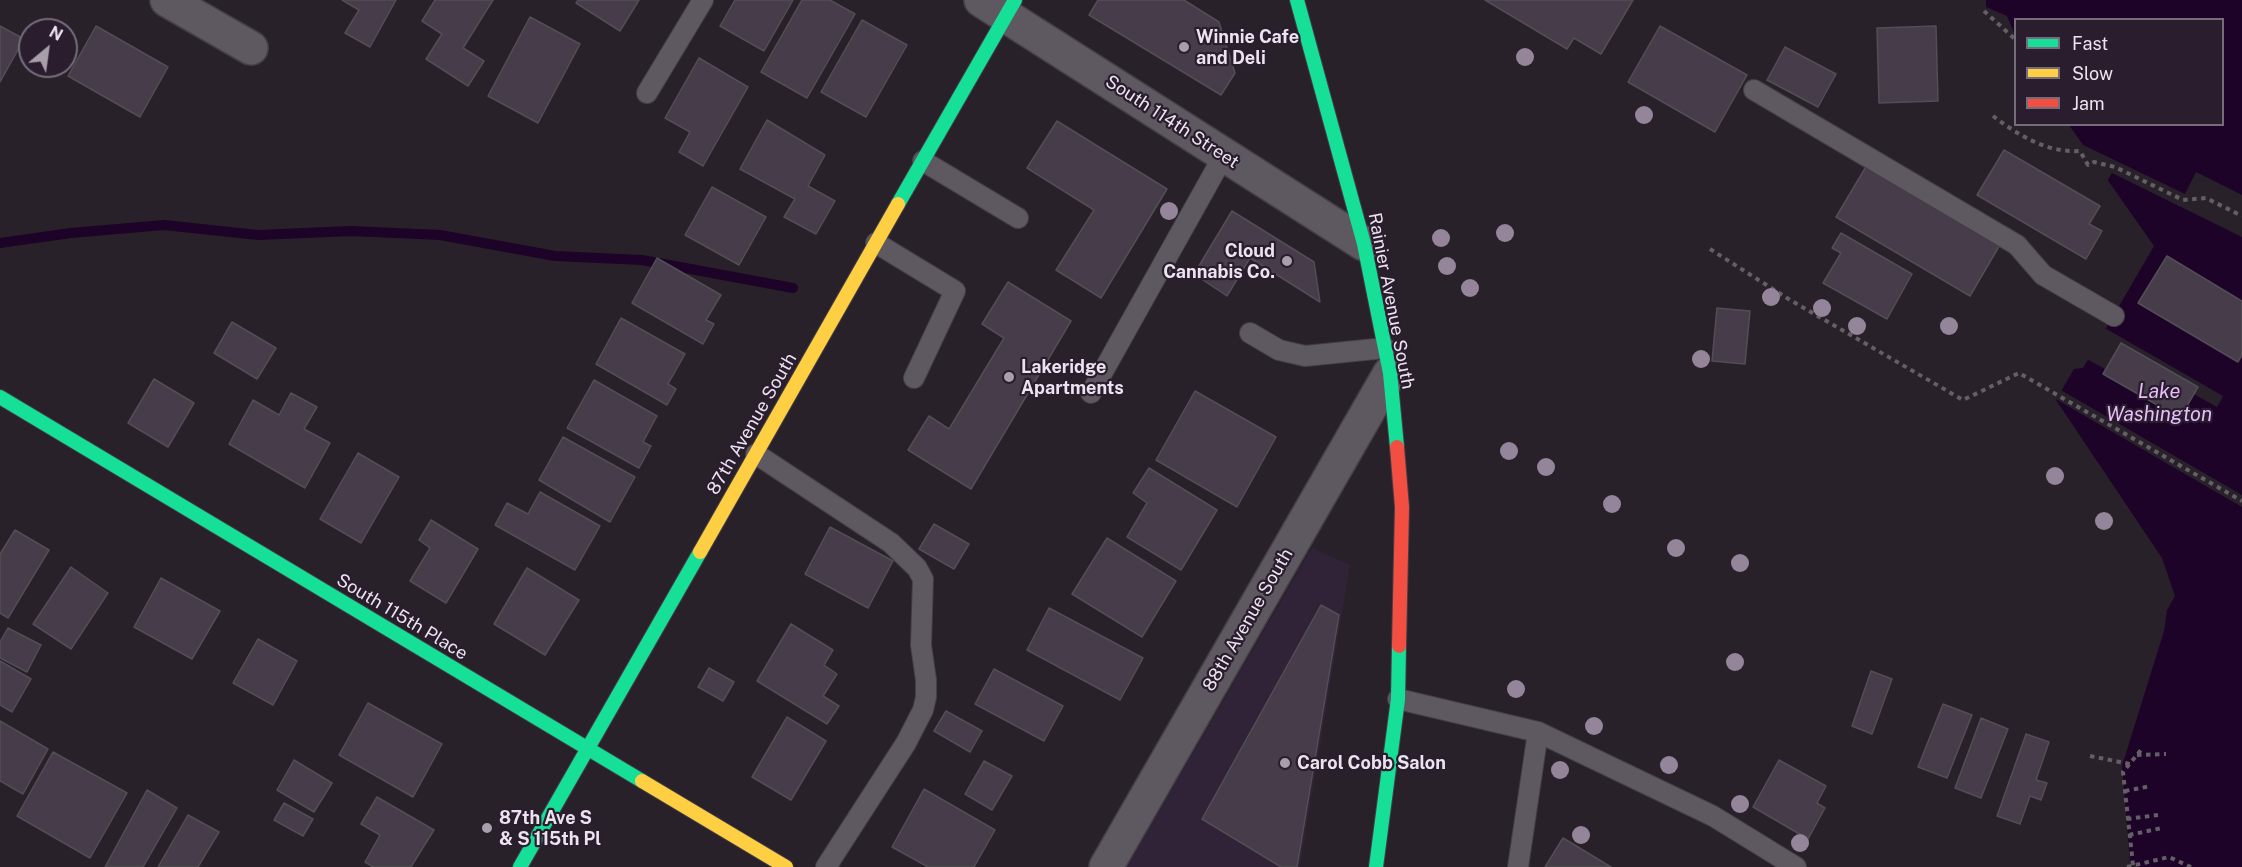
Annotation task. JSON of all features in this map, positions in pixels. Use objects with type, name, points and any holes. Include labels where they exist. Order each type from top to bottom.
[{"type":"street","points":[[167,0],[250,48]]},
{"type":"street","name":"Rainier Avenue South","points":[[1297,0],[1364,244],[1388,360],[1402,507],[1398,699],[1376,867]]},
{"type":"street","name":"South 114th Street","points":[[1001,5],[1224,155],[1364,244]]},
{"type":"street","name":"87th Avenue South","points":[[520,867],[923,161],[1001,5]]},
{"type":"street","name":"88th Avenue South","points":[[1106,867],[1388,360]]},
{"type":"street","name":"South 115th Place","points":[[0,397],[786,867]]},
{"type":"lane","points":[[647,93],[703,0]]},
{"type":"lane","points":[[1755,90],[2018,245],[2043,275],[2114,316]]},
{"type":"lane","points":[[1091,393],[1224,155]]},
{"type":"lane","points":[[923,161],[1018,218]]},
{"type":"lane","points":[[876,243],[955,291],[914,378]]},
{"type":"lane","points":[[1250,333],[1279,350],[1305,356],[1388,360]]},
{"type":"lane","points":[[756,454],[891,543],[917,568],[923,579],[921,645],[925,664],[926,697],[922,710],[906,743],[826,867]]},
{"type":"lane","points":[[1398,699],[1538,732],[1713,816],[1796,867]]},
{"type":"lane","points":[[1518,867],[1538,732]]},
{"type":"path","points":[[1984,10],[2014,38]]},
{"type":"path","points":[[1993,116],[2022,138],[2069,152],[2080,151],[2088,165],[2094,162],[2115,167],[2183,200],[2206,198],[2242,216]]},
{"type":"path","points":[[1710,249],[1790,300],[1963,399],[2019,373],[2242,501]]},
{"type":"path","points":[[2133,865],[2123,772],[2141,750]]},
{"type":"path","points":[[2137,755],[2166,754]]},
{"type":"path","points":[[2090,756],[2130,764]]},
{"type":"path","points":[[2125,790],[2151,786]]},
{"type":"path","points":[[2127,819],[2158,814]]},
{"type":"path","points":[[2129,835],[2162,828]]},
{"type":"path","points":[[2127,867],[2169,857],[2191,867]]},
{"type":"shaded area","points":[[1312,548],[1350,565],[1300,867],[1127,867]]},
{"type":"water","name":"Lake Washington","points":[[1986,0],[2242,0],[2242,867],[2139,867],[2130,862],[2122,766],[2164,631],[2167,610],[2175,596],[2162,558],[2056,400],[2074,369],[2083,368],[2154,246],[2070,126],[2224,126],[2224,18],[2014,18],[2014,33],[2007,16],[1986,7]]},
{"type":"pier","points":[[2081,144],[2185,194],[2196,172],[2242,195],[2242,237],[2112,173],[2107,181]]},
{"type":"pier","points":[[2103,327],[2223,396],[2217,407],[2117,351],[2105,369],[2085,358]]},
{"type":"pier","points":[[2059,389],[2242,495],[2242,507],[2054,398]]},
{"type":"building","points":[[342,0],[396,0],[370,47],[345,33],[359,10]]},
{"type":"building","points":[[435,0],[493,0],[463,48],[484,61],[468,86],[426,59],[442,34],[422,21]]},
{"type":"building","points":[[578,0],[639,0],[620,31],[576,3]]},
{"type":"building","points":[[735,0],[793,0],[764,51],[720,26]]},
{"type":"building","points":[[802,0],[830,0],[855,14],[807,98],[761,72]]},
{"type":"building","name":"Winnie Cafe and Deli","points":[[1098,0],[1184,0],[1219,22],[1235,73],[1221,95],[1089,15]]},
{"type":"building","points":[[1485,0],[1633,0],[1601,54],[1574,38],[1567,49]]},
{"type":"building","points":[[530,17],[580,44],[538,123],[488,96]]},
{"type":"building","points":[[862,20],[907,45],[866,117],[821,92]]},
{"type":"building","points":[[0,26],[18,36],[18,50],[0,82]]},
{"type":"building","points":[[96,26],[168,67],[140,117],[72,78],[78,78],[78,58]]},
{"type":"building","points":[[1660,26],[1747,75],[1715,132],[1628,82]]},
{"type":"building","points":[[1936,26],[1938,101],[1879,103],[1877,28]]},
{"type":"building","points":[[1785,47],[1836,74],[1818,107],[1767,80]]},
{"type":"building","points":[[699,58],[748,87],[703,166],[679,152],[690,132],[665,118]]},
{"type":"building","points":[[767,120],[825,155],[808,186],[835,201],[816,234],[784,217],[795,199],[740,169]]},
{"type":"building","points":[[1057,121],[1167,189],[1101,298],[1056,270],[1094,210],[1027,168]]},
{"type":"building","points":[[2004,150],[2100,206],[2089,224],[2102,231],[2086,259],[1977,195]]},
{"type":"building","points":[[1867,165],[2001,243],[1970,296],[1836,217]]},
{"type":"building","points":[[712,187],[766,217],[739,265],[685,235]]},
{"type":"building","points":[[1232,211],[1314,262],[1320,302],[1250,258],[1227,296],[1194,274]]},
{"type":"building","points":[[1841,233],[1912,274],[1887,319],[1823,283],[1841,253],[1832,248]]},
{"type":"building","points":[[2167,256],[2242,301],[2242,355],[2238,362],[2138,303]]},
{"type":"building","points":[[657,258],[721,295],[706,320],[714,324],[703,344],[632,303]]},
{"type":"building","name":"Lakeridge Apartments","points":[[1008,282],[1071,321],[971,489],[908,450],[929,416],[949,429],[1004,338],[982,324]]},
{"type":"building","points":[[1717,308],[1750,311],[1745,364],[1712,361]]},
{"type":"building","points":[[621,318],[685,354],[668,384],[676,389],[667,405],[596,364]]},
{"type":"building","points":[[232,322],[276,348],[257,379],[214,353]]},
{"type":"building","points":[[2121,343],[2198,387],[2180,418],[2103,374]]},
{"type":"building","points":[[154,379],[194,403],[168,447],[128,423]]},
{"type":"building","points":[[594,380],[657,416],[643,442],[651,446],[639,468],[567,428]]},
{"type":"building","points":[[1195,391],[1276,437],[1237,507],[1156,460]]},
{"type":"building","points":[[291,393],[317,407],[304,429],[330,443],[305,488],[229,444],[253,400],[279,415]]},
{"type":"building","points":[[563,437],[635,477],[610,522],[539,480]]},
{"type":"building","points":[[358,453],[399,477],[361,543],[320,519]]},
{"type":"building","points":[[1149,468],[1217,510],[1181,570],[1127,537],[1147,503],[1133,493]]},
{"type":"building","points":[[540,492],[600,526],[575,570],[495,525],[507,503],[528,514]]},
{"type":"building","points":[[431,520],[478,549],[446,603],[410,581],[430,548],[419,540]]},
{"type":"building","points":[[934,524],[969,544],[954,569],[919,549]]},
{"type":"building","points":[[830,527],[893,561],[868,608],[805,574]]},
{"type":"building","points":[[15,530],[49,550],[8,618],[0,613],[0,554]]},
{"type":"building","points":[[1107,538],[1176,581],[1142,637],[1072,594]]},
{"type":"building","points":[[71,567],[108,593],[71,649],[33,624]]},
{"type":"building","points":[[527,568],[579,600],[545,655],[494,624]]},
{"type":"building","points":[[161,578],[220,611],[192,659],[134,627]]},
{"type":"building","points":[[1321,605],[1339,615],[1297,867],[1281,867],[1202,819]]},
{"type":"building","points":[[1049,608],[1143,658],[1120,700],[1027,650]]},
{"type":"building","points":[[791,624],[833,650],[824,665],[837,674],[823,696],[839,706],[827,724],[757,681]]},
{"type":"building","points":[[8,628],[41,645],[27,672],[0,658],[0,642]]},
{"type":"building","points":[[258,639],[297,661],[273,705],[233,683]]},
{"type":"building","points":[[0,661],[31,679],[12,712],[0,705]]},
{"type":"building","points":[[709,668],[734,682],[723,701],[698,687]]},
{"type":"building","points":[[994,669],[1063,706],[1044,741],[975,704]]},
{"type":"building","points":[[1871,671],[1892,679],[1872,734],[1852,726]]},
{"type":"building","points":[[368,703],[442,744],[413,797],[339,755]]},
{"type":"building","points":[[1943,704],[1972,715],[1947,778],[1918,767]]},
{"type":"building","points":[[946,711],[982,731],[970,752],[934,731]]},
{"type":"building","points":[[787,717],[826,741],[791,800],[752,777]]},
{"type":"building","points":[[1981,718],[2008,729],[1981,798],[1955,788]]},
{"type":"building","points":[[0,721],[48,749],[23,794],[0,781]]},
{"type":"building","points":[[2026,734],[2049,742],[2036,780],[2047,783],[2041,800],[2030,796],[2020,824],[1997,816]]},
{"type":"building","points":[[53,752],[127,793],[90,858],[17,816]]},
{"type":"building","points":[[294,760],[332,783],[314,812],[277,790]]},
{"type":"building","points":[[1779,760],[1826,786],[1817,803],[1825,808],[1808,839],[1753,807]]},
{"type":"building","points":[[984,761],[1012,776],[992,810],[965,794]]},
{"type":"building","points":[[924,789],[995,830],[974,867],[928,867],[892,847]]},
{"type":"building","points":[[147,790],[177,808],[143,867],[105,867]]},
{"type":"building","points":[[377,797],[434,830],[411,867],[373,867],[365,862],[380,835],[361,824]]},
{"type":"building","points":[[284,803],[313,819],[303,836],[274,820]]},
{"type":"building","points":[[188,815],[219,832],[198,867],[158,867]]},
{"type":"building","points":[[1563,838],[1611,867],[1545,867]]},
{"type":"waterway","points":[[0,243],[71,233],[164,225],[258,235],[351,231],[440,235],[555,256],[642,260],[793,288]]},
{"type":"traffic: fast","points":[[898,204],[1015,0]]},
{"type":"traffic: fast","points":[[1297,0],[1364,244],[1390,373],[1397,447]]},
{"type":"traffic: fast","points":[[0,397],[642,781]]},
{"type":"traffic: fast","points":[[520,867],[700,552]]},
{"type":"traffic: fast","points":[[1376,867],[1398,699],[1399,646]]},
{"type":"traffic: slow","points":[[700,552],[898,204]]},
{"type":"traffic: slow","points":[[642,781],[786,867]]},
{"type":"traffic: jam","points":[[1397,447],[1402,507],[1399,646]]},
{"type":"place","name":"Winnie Cafe and Deli","points":[[1184,47]]},
{"type":"place","name":"Cloud Cannabis Co.","points":[[1287,261]]},
{"type":"place","name":"Lakeridge Apartments","points":[[1009,377]]},
{"type":"place","name":"Carol Cobb Salon","points":[[1285,763]]},
{"type":"place","name":"87th Ave S & S 115th Pl","points":[[487,828]]}]
